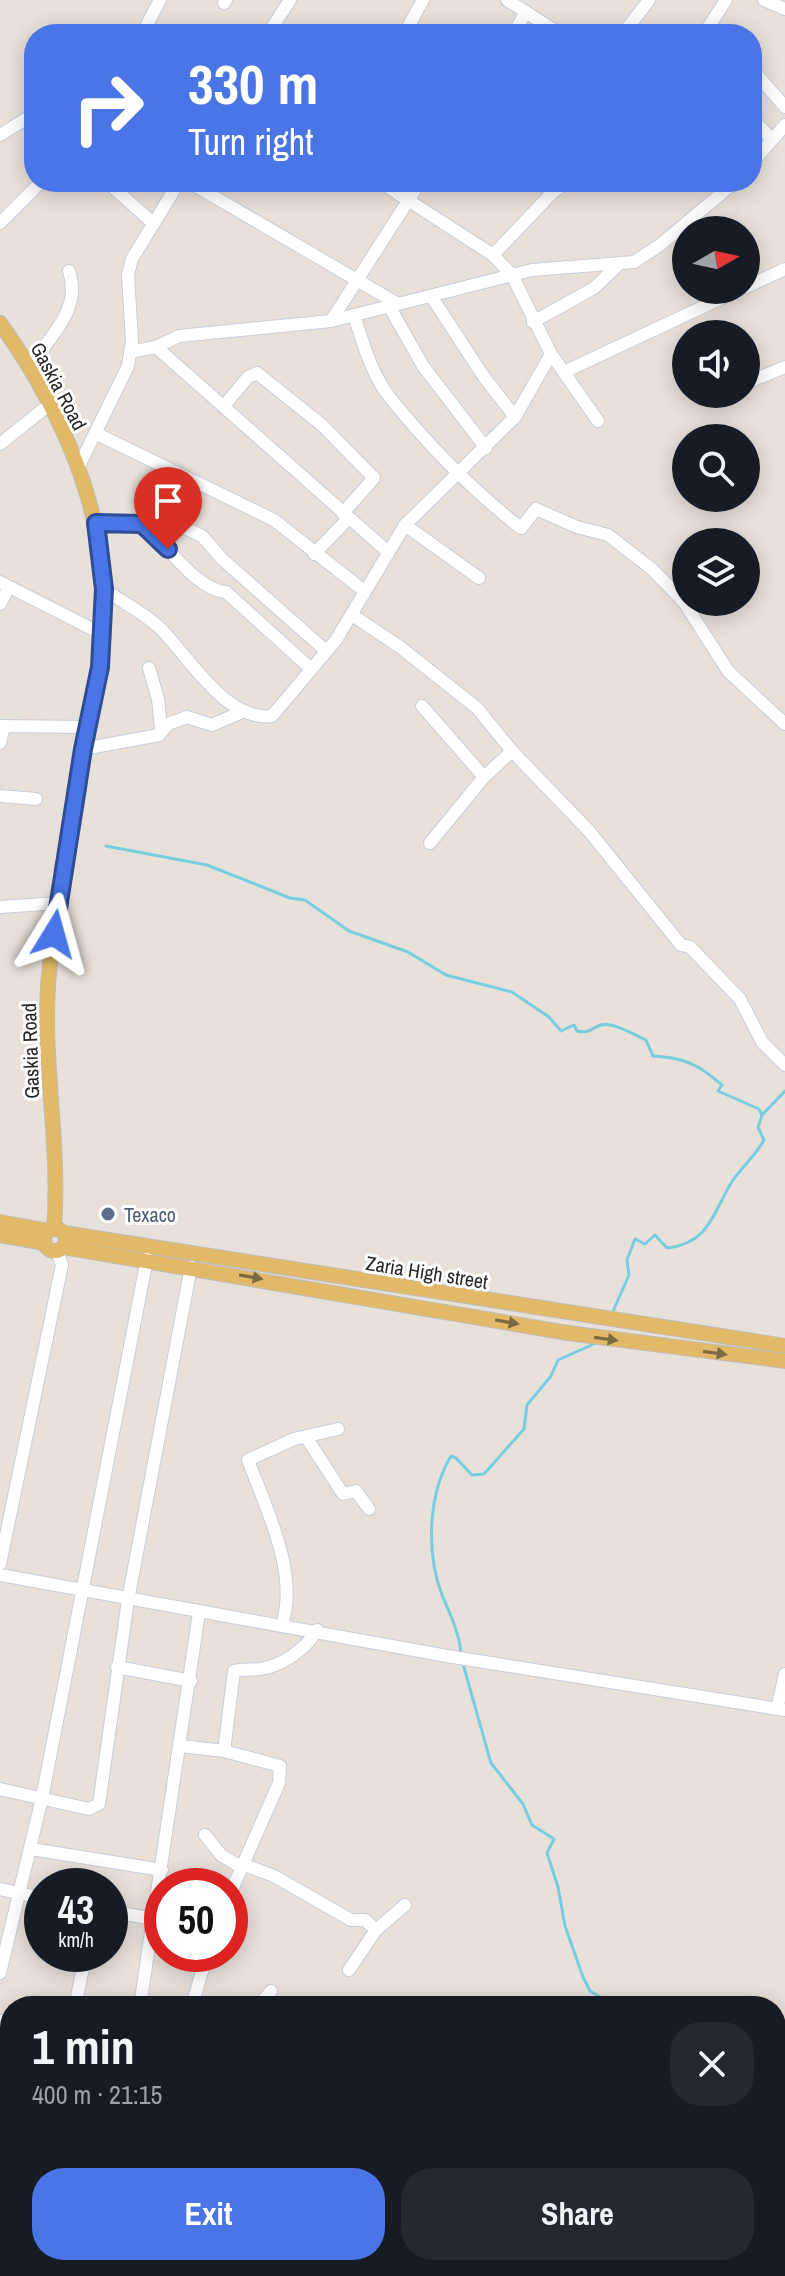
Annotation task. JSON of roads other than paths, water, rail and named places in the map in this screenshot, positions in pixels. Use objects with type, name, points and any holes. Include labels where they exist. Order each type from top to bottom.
[{"type":"main road","name":"Gaskia Road","points":[[2,330],[30,365],[78,468],[96,523],[104,589],[97,694],[83,749],[58,903],[47,1008],[55,1153],[55,1239]]},
{"type":"main road","name":"Zaria High street","points":[[0,1222],[55,1239],[191,1267],[568,1333],[785,1361]]},
{"type":"main road","name":"Zaria High street","points":[[0,1235],[55,1239],[785,1346]]},
{"type":"street","points":[[147,24],[160,0]]},
{"type":"street","points":[[274,24],[290,0]]},
{"type":"street","points":[[410,24],[423,0]]},
{"type":"street","points":[[507,0],[545,24]]},
{"type":"street","points":[[631,24],[649,0]]},
{"type":"street","points":[[715,24],[726,0]]},
{"type":"street","points":[[764,0],[785,9]]},
{"type":"street","points":[[519,24],[526,12]]},
{"type":"street","points":[[762,81],[785,107]]},
{"type":"street","points":[[0,135],[24,120]]},
{"type":"street","points":[[762,151],[785,125]]},
{"type":"street","points":[[762,129],[772,139]]},
{"type":"street","points":[[0,223],[31,192]]},
{"type":"street","points":[[118,192],[153,223]]},
{"type":"street","points":[[78,468],[97,434],[131,352],[128,275],[132,259],[173,192]]},
{"type":"street","points":[[206,192],[394,305],[423,366],[486,448]]},
{"type":"street","points":[[395,192],[493,255],[512,275],[551,354],[598,421]]},
{"type":"street","points":[[331,321],[414,192]]},
{"type":"street","points":[[493,255],[553,192]]},
{"type":"street","points":[[131,352],[156,347],[179,336],[331,321],[512,275],[634,262],[660,245],[721,192]]},
{"type":"street","points":[[533,322],[594,288],[617,266]]},
{"type":"street","points":[[760,281],[785,269]]},
{"type":"street","points":[[30,365],[71,306],[73,282],[69,271]]},
{"type":"street","points":[[431,296],[484,377],[515,417]]},
{"type":"street","points":[[564,372],[709,304]]},
{"type":"street","points":[[354,315],[369,360],[390,399],[456,475],[521,528],[536,509],[621,543],[672,588],[728,671],[785,724]]},
{"type":"street","points":[[156,347],[387,551]]},
{"type":"street","points":[[104,589],[158,626],[202,679],[244,711],[252,716],[272,716],[336,640],[363,590],[405,525],[515,417],[551,354]]},
{"type":"street","points":[[760,377],[785,367]]},
{"type":"street","points":[[224,406],[248,377],[257,373],[322,425],[374,478],[314,554]]},
{"type":"street","points":[[0,444],[50,404]]},
{"type":"street","points":[[97,434],[274,520],[363,590]]},
{"type":"street","points":[[96,523],[142,524],[188,570],[215,590],[226,592],[310,668]]},
{"type":"street","points":[[176,524],[202,536],[265,598],[325,650]]},
{"type":"street","points":[[405,525],[479,578]]},
{"type":"street","points":[[0,604],[4,584],[102,634]]},
{"type":"street","points":[[352,615],[455,688],[589,831],[681,945],[690,947],[740,999],[762,1042],[785,1065]]},
{"type":"street","points":[[149,668],[158,699],[161,729]]},
{"type":"street","points":[[422,706],[484,777]]},
{"type":"street","points":[[83,749],[157,735],[161,729],[187,717],[212,725],[244,711]]},
{"type":"street","points":[[0,743],[2,726],[88,727]]},
{"type":"street","points":[[430,843],[484,777],[512,751]]},
{"type":"street","points":[[0,796],[36,799]]},
{"type":"street","points":[[0,907],[58,903]]},
{"type":"street","points":[[0,1564],[62,1265],[55,1239]]},
{"type":"street","points":[[0,1973],[42,1798],[147,1259]]},
{"type":"street","points":[[0,1789],[89,1809],[97,1807],[128,1600],[191,1267]]},
{"type":"street","points":[[282,1624],[289,1603],[281,1563],[248,1460],[306,1437],[338,1429]]},
{"type":"street","points":[[306,1437],[344,1495],[356,1491],[369,1509]]},
{"type":"street","points":[[0,1575],[199,1613],[317,1630],[447,1656],[781,1709],[785,1674]]},
{"type":"street","points":[[162,1868],[199,1613]]},
{"type":"street","points":[[224,1751],[234,1671],[261,1669],[280,1662],[307,1645],[317,1630]]},
{"type":"street","points":[[117,1667],[191,1681]]},
{"type":"street","points":[[181,1746],[274,1762],[280,1768],[279,1783],[241,1868]]},
{"type":"street","points":[[205,1835],[221,1855],[274,1876],[351,1920],[365,1920],[376,1930]]},
{"type":"street","points":[[31,1849],[150,1868]]},
{"type":"street","points":[[0,1889],[24,1894]]},
{"type":"street","points":[[349,1970],[376,1930],[405,1905]]},
{"type":"street","points":[[77,1996],[82,1972]]},
{"type":"street","points":[[141,1996],[145,1972]]},
{"type":"street","points":[[195,1996],[202,1972]]},
{"type":"street","points":[[267,1996],[271,1991]]},
{"type":"waterway","points":[[106,846],[207,865],[290,898],[305,900],[349,931],[408,952],[446,975],[512,992],[549,1017],[561,1031],[574,1025],[581,1032],[601,1025],[612,1025],[646,1040],[653,1056],[674,1058],[698,1067],[722,1085],[718,1091],[759,1109],[762,1115]]},
{"type":"waterway","points":[[611,1316],[629,1275],[627,1260],[635,1239],[645,1244],[655,1235],[667,1248],[693,1240],[702,1232],[733,1180],[764,1140],[758,1127],[762,1115],[785,1091]]},
{"type":"waterway","points":[[461,1653],[433,1561],[432,1524],[443,1471],[451,1456],[472,1475],[484,1474],[524,1429],[527,1405],[551,1376],[558,1360],[596,1343]]},
{"type":"waterway","points":[[463,1664],[491,1763],[523,1804],[532,1825],[554,1839],[547,1853],[558,1887],[565,1926],[583,1977],[590,1991],[598,1996]]},
{"type":"place","name":"Texaco","points":[[108,1214]]}]
